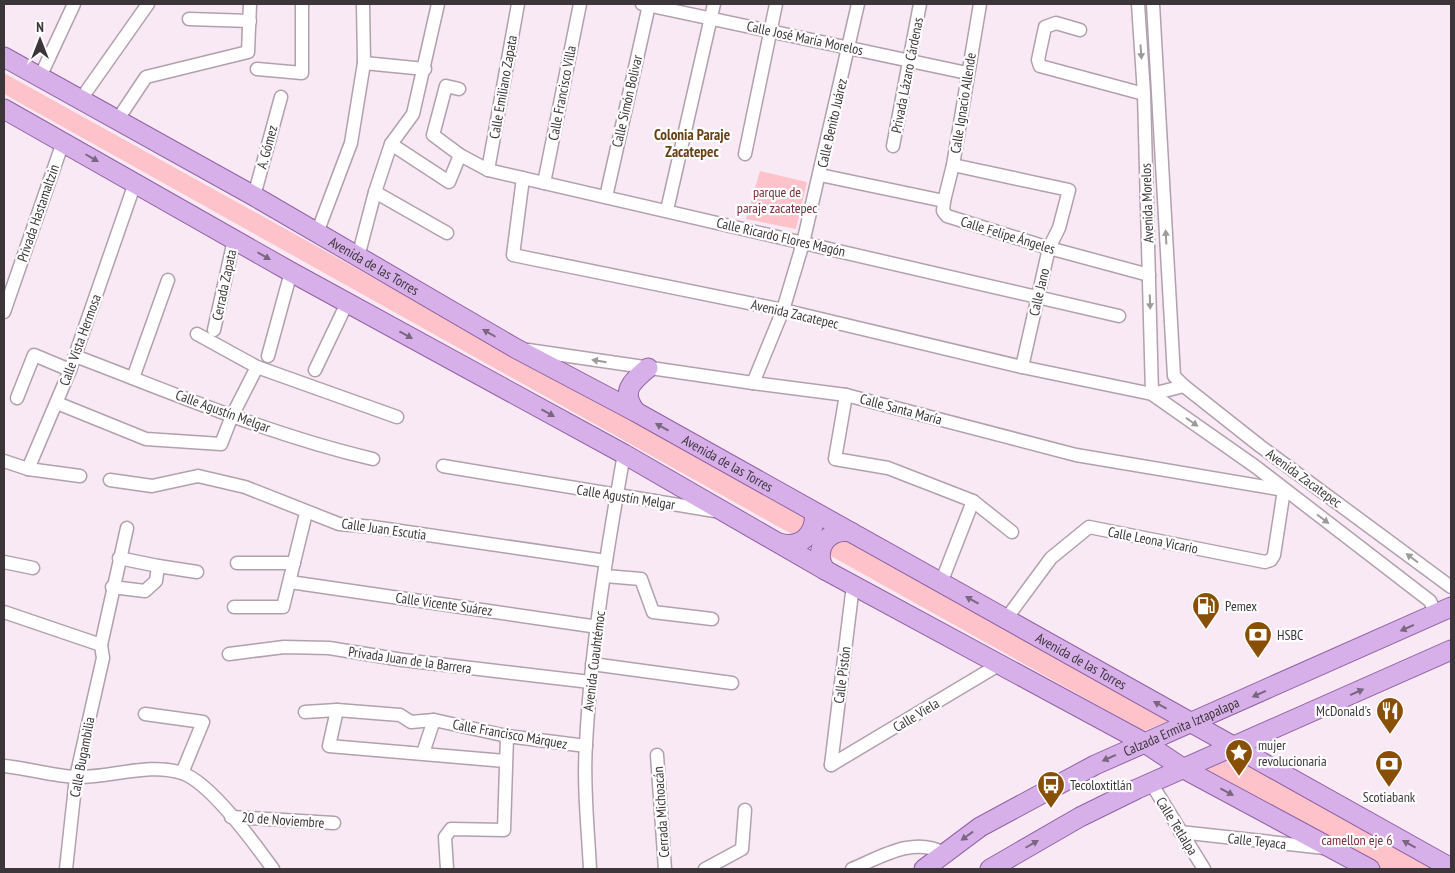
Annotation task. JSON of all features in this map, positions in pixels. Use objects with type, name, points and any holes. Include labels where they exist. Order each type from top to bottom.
[{"type":"main road","name":"Avenida de las Torres","points":[[4,57],[254,196],[515,348],[636,412],[1451,868]]},
{"type":"main road","points":[[4,109],[346,303],[624,454],[825,570],[1145,743],[1184,768],[1370,869]]},
{"type":"main road","points":[[636,412],[630,402],[628,391],[636,376],[648,368]]},
{"type":"main road","points":[[779,543],[796,544],[806,538],[814,523],[814,512]]},
{"type":"main road","points":[[825,570],[820,553],[824,542],[839,532],[851,532]]},
{"type":"main road","name":"Calzada Ermita Iztapalapa","points":[[924,869],[980,826],[1095,765],[1443,611]]},
{"type":"main road","points":[[990,869],[1080,817],[1151,783],[1451,650]]},
{"type":"street","points":[[40,77],[74,4]]},
{"type":"street","points":[[81,99],[148,4]]},
{"type":"street","points":[[118,119],[146,77],[248,52],[250,4]]},
{"type":"street","points":[[257,70],[302,73],[302,4]]},
{"type":"street","points":[[317,233],[352,143],[364,63],[363,4]]},
{"type":"street","points":[[358,257],[375,192],[391,144],[413,114],[425,69],[438,4]]},
{"type":"street","name":"Calle Emiliano Zapata","points":[[488,170],[518,4]]},
{"type":"street","name":"Calle Francisco Villa","points":[[544,183],[580,4]]},
{"type":"street","name":"Calle José María Morelos","points":[[645,4],[968,73]]},
{"type":"street","name":"Calle Simón Bolivar","points":[[606,197],[645,4]]},
{"type":"street","points":[[667,210],[714,4]]},
{"type":"street","points":[[745,154],[776,4]]},
{"type":"street","name":"Calle Benito Juárez","points":[[753,383],[783,310],[804,243],[858,4]]},
{"type":"street","name":"Privada Lázaro Cárdenas","points":[[893,146],[920,4]]},
{"type":"street","name":"Calle Ignacio Allende","points":[[944,201],[953,165],[980,4]]},
{"type":"street","name":"Avenida Morelos","points":[[1152,394],[1144,94],[1138,8],[1153,7],[1174,376],[1184,386]]},
{"type":"street","points":[[189,19],[250,21]]},
{"type":"street","points":[[1080,30],[1056,23],[1045,27],[1038,60],[1040,66],[1144,94]]},
{"type":"street","points":[[364,63],[425,69]]},
{"type":"street","name":"Calle Ricardo Flores Magón","points":[[459,89],[446,86],[433,135],[460,155],[488,170],[1119,316]]},
{"type":"street","name":"A. Gómez","points":[[254,196],[281,97]]},
{"type":"street","name":"Privada Hastamaltzin","points":[[4,312],[63,142]]},
{"type":"street","points":[[391,144],[449,182],[460,155]]},
{"type":"street","name":"Calle Jano","points":[[953,165],[1069,190],[1060,228],[1049,248],[1022,367]]},
{"type":"street","points":[[820,175],[944,201]]},
{"type":"street","name":"Avenida Zacatepec","points":[[523,178],[514,255],[783,310],[1022,367],[1152,394],[1256,468],[1443,611]]},
{"type":"street","name":"Calle Vista Hermosa","points":[[28,469],[70,370],[135,183]]},
{"type":"street","points":[[375,192],[447,233]]},
{"type":"street","name":"Calle Felipe Ángeles","points":[[944,201],[943,211],[947,216],[1049,248],[1149,275]]},
{"type":"street","name":"Cerrada Zapata","points":[[214,330],[234,240]]},
{"type":"street","points":[[268,356],[291,272]]},
{"type":"street","points":[[133,378],[168,280]]},
{"type":"street","points":[[314,370],[346,303]]},
{"type":"street","points":[[197,334],[257,367],[397,417]]},
{"type":"street","name":"Calle Santa María","points":[[515,348],[846,395],[1076,455],[1239,484],[1284,490]]},
{"type":"street","points":[[16,398],[34,355],[70,370]]},
{"type":"street","name":"Calle Agustín Melgar","points":[[75,356],[232,416],[322,447],[373,459]]},
{"type":"street","points":[[57,403],[146,439],[221,444],[232,416],[257,367]]},
{"type":"street","name":"Avenida Zacatepec","points":[[1152,394],[1184,386],[1260,446],[1451,587]]},
{"type":"street","points":[[846,395],[834,459],[888,468],[973,501],[1012,532]]},
{"type":"street","points":[[1239,484],[1253,478],[1260,446]]},
{"type":"street","name":"Avenida Cuauhtémoc","points":[[590,869],[586,746],[590,682],[606,562],[624,454]]},
{"type":"street","points":[[4,461],[28,469],[80,476]]},
{"type":"street","name":"Calle Agustín Melgar","points":[[443,466],[720,511]]},
{"type":"street","name":"Calle Juan Escutia","points":[[110,480],[152,486],[198,476],[245,487],[306,513],[339,524],[373,527],[606,562]]},
{"type":"street","name":"Calle Leona Vicario","points":[[1006,619],[1051,558],[1089,527],[1265,562],[1271,560],[1274,555],[1284,490]]},
{"type":"street","points":[[941,583],[973,501]]},
{"type":"street","points":[[234,607],[284,607],[306,513]]},
{"type":"street","name":"Calle Bugambilia","points":[[66,869],[76,777],[103,658],[101,645],[126,528]]},
{"type":"street","points":[[119,558],[197,572]]},
{"type":"street","points":[[4,562],[33,568]]},
{"type":"street","points":[[237,563],[294,563]]},
{"type":"street","points":[[112,587],[145,591],[156,581],[158,566]]},
{"type":"street","points":[[605,576],[641,579],[653,612],[712,619]]},
{"type":"street","name":"Calle Vicente Suárez","points":[[290,582],[598,627]]},
{"type":"street","name":"Calle Pistón","points":[[831,765],[853,585]]},
{"type":"street","points":[[4,612],[101,645]]},
{"type":"street","name":"Privada Juan de la Barrera","points":[[229,654],[284,647],[329,648],[403,660],[590,682]]},
{"type":"street","points":[[592,664],[732,684]]},
{"type":"street","name":"Calle Viela","points":[[831,765],[1000,664]]},
{"type":"street","name":"Calle Francisco Márquez","points":[[305,712],[337,710],[400,715],[411,722],[434,720],[507,736],[586,746]]},
{"type":"street","name":"Calle Francisco Márquez","points":[[337,710],[329,746],[505,761]]},
{"type":"street","points":[[145,714],[203,722],[182,773]]},
{"type":"street","name":"Calle Francisco Márquez","points":[[423,753],[434,720]]},
{"type":"street","points":[[447,869],[445,837],[451,829],[504,830],[507,736]]},
{"type":"street","name":"Cerrada Michoacán","points":[[657,755],[665,869]]},
{"type":"street","points":[[4,766],[76,777],[152,770],[182,773],[196,780],[210,792],[274,869]]},
{"type":"street","name":"Calle Tetlalpa","points":[[1151,783],[1204,869]]},
{"type":"street","points":[[705,869],[742,849],[745,810]]},
{"type":"street","name":"20 de Noviembre","points":[[231,817],[334,824]]},
{"type":"street","name":"Calle Teyaca","points":[[1180,832],[1335,849]]},
{"type":"street","points":[[852,869],[912,846],[933,846],[944,852]]},
{"type":"green space","points":[[4,73],[1171,720],[1144,731],[4,94]]},
{"type":"green space","name":"parque de paraje zacatepec","points":[[760,171],[807,182],[796,229],[746,219]]},
{"type":"green space","name":"camellon eje 6","points":[[1235,756],[1440,869],[1381,869],[1201,770]]},
{"type":"place","name":"Pemex","points":[[1206,630]]},
{"type":"place","name":"HSBC","points":[[1258,659]]},
{"type":"place","name":"McDonald's","points":[[1390,735]]},
{"type":"place","name":"mujer revolucionaria","points":[[1239,777]]},
{"type":"place","name":"Scotiabank","points":[[1389,788]]},
{"type":"place","name":"Tecoloxtitlán","points":[[1051,809]]},
{"type":"district","name":"Colonia Paraje Zacatepec","points":[[692,144]]}]
